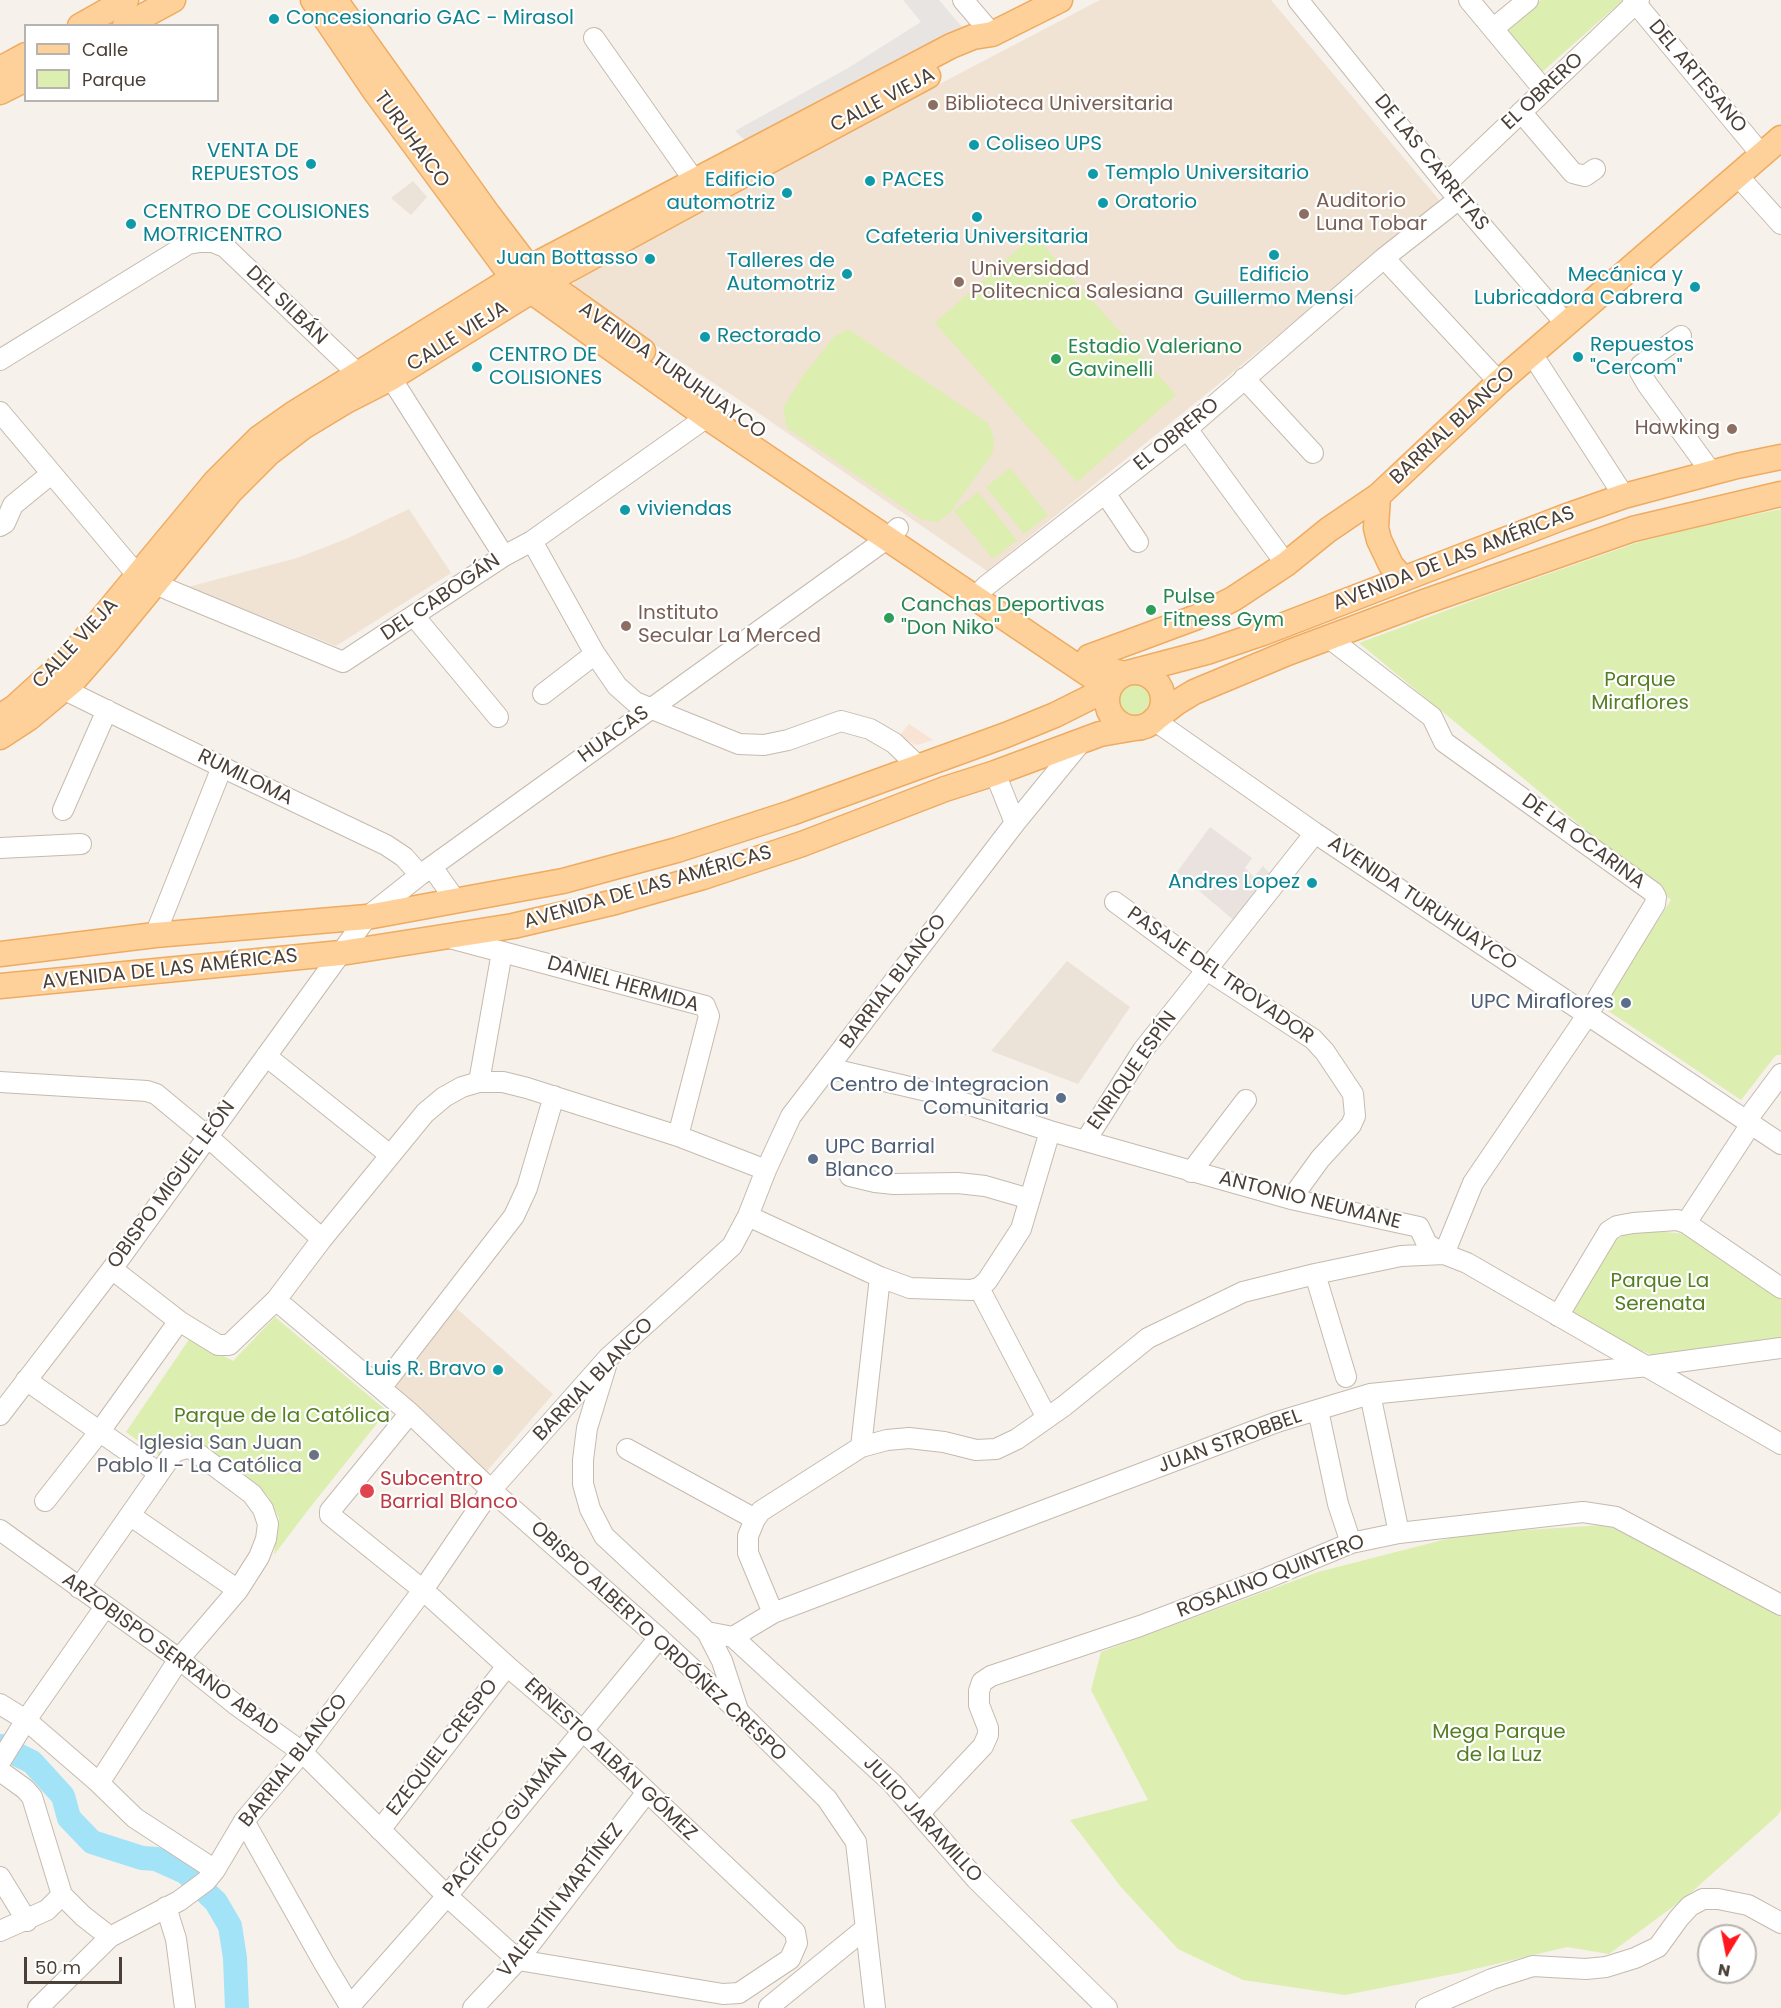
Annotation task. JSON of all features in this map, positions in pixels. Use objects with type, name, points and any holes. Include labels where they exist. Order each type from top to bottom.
[{"type":"main road","points":[[84,24],[126,0]]},
{"type":"main road","points":[[129,24],[173,0]]},
{"type":"main road","name":"TURUHAICO","points":[[313,0],[382,84]]},
{"type":"main road","name":"AVENIDA TURUHUAYCO","points":[[335,0],[382,84],[488,214],[530,280],[714,412],[980,592],[1089,657]]},
{"type":"main road","name":"CALLE VIEJA","points":[[0,738],[29,718],[63,689],[108,641],[146,580],[215,482],[258,438],[358,374],[700,188],[831,120],[951,46],[973,37],[992,34],[1060,0]]},
{"type":"main road","points":[[0,69],[24,56]]},
{"type":"main road","points":[[0,92],[24,80]]},
{"type":"main road","name":"BARRIAL BLANCO","points":[[1089,657],[1129,644],[1220,607],[1286,564],[1328,530],[1378,496],[1499,382],[1781,138]]},
{"type":"main road","name":"CALLE VIEJA","points":[[0,717],[15,707],[70,657],[269,453],[346,401],[391,378],[530,280]]},
{"type":"main road","name":"AVENIDA DE LAS AMÉRICAS","points":[[0,954],[155,935],[368,917],[563,881],[677,850],[791,813],[1006,735],[1055,715],[1122,678],[1263,633],[1564,516],[1624,496],[1711,472],[1781,457]]},
{"type":"main road","name":"AVENIDA DE LAS AMÉRICAS","points":[[0,986],[341,953],[447,937],[513,926],[703,877],[802,844],[945,789],[1101,734],[1145,724],[1194,692],[1290,652],[1633,529],[1781,494]]},
{"type":"main road","points":[[1378,496],[1376,528],[1379,540],[1391,565],[1403,579]]},
{"type":"main road","name":"AVENIDA TURUHUAYCO","points":[[980,592],[1065,658]]},
{"type":"main road","points":[[1089,657],[1122,678]]},
{"type":"main road","points":[[1065,658],[1122,678],[1145,674],[1156,682],[1163,702],[1161,708],[1145,724],[1120,724],[1109,712],[1107,696],[1122,678]]},
{"type":"main road","points":[[1055,715],[1070,696],[1073,684],[1072,673],[1065,658]]},
{"type":"street","points":[[963,0],[992,34]]},
{"type":"street","name":"DE LAS CARRETAS","points":[[1298,0],[1446,184],[1566,324]]},
{"type":"street","points":[[1469,0],[1544,90]]},
{"type":"street","points":[[1494,28],[1528,0]]},
{"type":"street","name":"EL OBRERO","points":[[1446,184],[1636,1]]},
{"type":"street","name":"DEL ARTESANO","points":[[1636,1],[1761,153]]},
{"type":"street","points":[[594,38],[700,188]]},
{"type":"street","points":[[1521,112],[1573,173],[1585,176],[1595,169]]},
{"type":"street","points":[[1737,176],[1781,224]]},
{"type":"street","name":"EL OBRERO","points":[[980,592],[1186,429],[1384,258],[1459,199]]},
{"type":"street","name":"DEL SILBÁN","points":[[0,360],[188,244],[213,242],[225,247],[358,374]]},
{"type":"street","points":[[1384,258],[1499,382]]},
{"type":"street","points":[[1681,336],[1641,365],[1640,372],[1711,472]]},
{"type":"street","points":[[1533,354],[1624,496]]},
{"type":"street","points":[[358,374],[383,375],[391,378],[504,556]]},
{"type":"street","points":[[1244,378],[1313,453]]},
{"type":"street","points":[[0,412],[51,474],[146,580]]},
{"type":"street","name":"DEL CABOGÁN","points":[[146,580],[343,662],[532,540],[714,412]]},
{"type":"street","points":[[1186,429],[1286,564]]},
{"type":"street","points":[[0,526],[5,523],[13,504],[51,474]]},
{"type":"street","points":[[1105,493],[1138,542]]},
{"type":"street","name":"HUACAS","points":[[341,953],[368,917],[426,871],[893,533]]},
{"type":"street","points":[[532,540],[595,654],[617,686],[635,702],[740,744],[764,745],[788,740],[841,721],[870,729],[886,738],[918,766]]},
{"type":"street","points":[[414,616],[498,717]]},
{"type":"street","name":"DE LA OCARINA","points":[[1329,638],[1432,717],[1444,742],[1653,892],[1656,897],[1655,904],[1588,1014],[1473,1183],[1444,1254]]},
{"type":"street","points":[[543,694],[595,654]]},
{"type":"street","name":"RUMILOMA","points":[[63,689],[386,845],[426,871],[456,901]]},
{"type":"street","points":[[63,810],[106,710]]},
{"type":"street","name":"AVENIDA TURUHUAYCO","points":[[1145,724],[1315,833],[1781,1144]]},
{"type":"street","name":"BARRIAL BLANCO","points":[[38,2008],[110,1937],[172,1904],[210,1876],[244,1821],[302,1752],[423,1590],[491,1490],[608,1359],[732,1246],[791,1116],[1015,823],[1082,741]]},
{"type":"street","points":[[155,935],[222,767]]},
{"type":"street","points":[[995,773],[1015,823]]},
{"type":"street","name":"ENRIQUE ESPÍN","points":[[1086,1140],[1143,1050],[1315,833]]},
{"type":"street","points":[[0,848],[81,844]]},
{"type":"street","name":"PASAJE DEL TROVADOR","points":[[1115,902],[1207,970],[1313,1039],[1325,1052],[1353,1094],[1356,1116],[1351,1125],[1320,1159],[1292,1199]]},
{"type":"street","points":[[479,1082],[502,952],[511,941],[513,926]]},
{"type":"street","name":"DANIEL HERMIDA","points":[[447,937],[705,1006],[710,1016],[678,1136]]},
{"type":"street","name":"OBISPO MIGUEL LEÓN","points":[[0,1414],[112,1269],[341,953]]},
{"type":"street","points":[[266,1056],[390,1155]]},
{"type":"street","name":"ANTONIO NEUMANE","points":[[828,1068],[927,1091],[1050,1131],[1191,1172],[1292,1199],[1419,1227],[1427,1244],[1467,1263],[1781,1444]]},
{"type":"street","points":[[1686,1223],[1781,1074]]},
{"type":"street","points":[[0,1082],[152,1092],[208,1137],[322,1239]]},
{"type":"street","points":[[112,1269],[179,1322],[218,1345],[230,1345],[276,1300],[322,1239],[425,1113],[444,1096],[479,1082],[503,1082],[554,1096],[678,1136],[766,1170]]},
{"type":"street","points":[[381,1388],[514,1216],[527,1188],[554,1096]]},
{"type":"street","points":[[1191,1172],[1246,1100]]},
{"type":"street","points":[[747,1216],[880,1277],[910,1288],[971,1290],[979,1288],[987,1281],[1021,1229],[1050,1131]]},
{"type":"street","points":[[850,1176],[894,1184],[958,1183],[986,1186],[1030,1199]]},
{"type":"street","points":[[1558,1316],[1609,1231],[1617,1226],[1677,1220],[1686,1223],[1781,1288]]},
{"type":"street","points":[[773,1613],[748,1553],[748,1536],[755,1519],[761,1511],[861,1447],[887,1440],[909,1438],[944,1442],[976,1450],[996,1449],[1017,1439],[1047,1418],[1148,1338],[1243,1292],[1401,1256],[1444,1254]]},
{"type":"street","points":[[1315,1274],[1346,1377]]},
{"type":"street","points":[[861,1447],[880,1277]]},
{"type":"street","points":[[979,1288],[1047,1418]]},
{"type":"street","name":"OBISPO ALBERTO ORDÓÑEZ CRESPO","points":[[276,1300],[410,1413],[491,1490],[659,1638],[737,1710],[827,1799],[856,1842],[875,2008]]},
{"type":"street","points":[[45,1501],[179,1322]]},
{"type":"street","name":"JUAN STROBBEL","points":[[733,1637],[773,1613],[1277,1422],[1370,1394],[1648,1366],[1781,1348]]},
{"type":"street","points":[[608,1359],[587,1428],[583,1460],[583,1484],[590,1509],[604,1536],[707,1632],[722,1661],[737,1710]]},
{"type":"street","points":[[26,1380],[159,1473]]},
{"type":"street","points":[[1370,1394],[1399,1533]]},
{"type":"street","points":[[1318,1410],[1338,1504],[1351,1543]]},
{"type":"street","name":"ERNESTO ALBÁN GÓMEZ","points":[[410,1413],[330,1511],[330,1515],[423,1590],[582,1730],[795,1932],[797,1942],[790,1959],[739,1993],[723,1994],[518,1960]]},
{"type":"street","points":[[79,1588],[174,1452],[189,1447],[252,1494],[263,1509],[268,1524],[266,1539],[259,1557],[238,1590],[179,1659],[99,1783]]},
{"type":"street","points":[[627,1449],[755,1519]]},
{"type":"street","name":"ROSALINO QUINTERO","points":[[919,1814],[983,1746],[988,1735],[988,1728],[979,1705],[979,1691],[982,1682],[991,1676],[1140,1626],[1267,1578],[1351,1543],[1399,1533],[1582,1512],[1616,1517],[1781,1605]]},
{"type":"street","points":[[131,1516],[238,1590]]},
{"type":"street","name":"ARZOBISPO SERRANO ABAD","points":[[0,1530],[179,1659],[235,1704],[302,1752],[447,1896],[518,1960]]},
{"type":"street","points":[[105,1606],[22,1726],[1,1764],[33,1797],[62,1895],[83,1916],[110,1937]]},
{"type":"street","points":[[707,1632],[733,1637]]},
{"type":"street","name":"JULIO JARAMILLO","points":[[733,1637],[892,1783],[976,1879],[1107,2008]]},
{"type":"street","name":"PACÍFICO GUAMÁN","points":[[350,2007],[447,1896],[659,1638]]},
{"type":"street","name":"EZEQUIEL CRESPO","points":[[380,1830],[507,1666]]},
{"type":"street","points":[[0,1704],[22,1726],[99,1783],[129,1813],[210,1876]]},
{"type":"street","name":"VALENTÍN MARTÍNEZ","points":[[474,2008],[518,1960],[646,1792]]},
{"type":"street","points":[[244,1821],[350,2007]]},
{"type":"street","points":[[0,1877],[27,1921]]},
{"type":"street","points":[[0,1931],[27,1921],[47,1910],[62,1895]]},
{"type":"street","points":[[1426,2008],[1492,1979],[1533,1966],[1586,1969],[1606,1967],[1642,1956],[1658,1947],[1690,1906],[1703,1899],[1718,1899],[1748,1905],[1781,1923]]},
{"type":"street","points":[[172,1904],[185,2008]]},
{"type":"street","points":[[769,2007],[866,1929]]},
{"type":"shaded area","points":[[903,0],[939,0],[963,28],[748,143],[735,131],[848,68],[921,22]]},
{"type":"shaded area","name":"Universidad Politecnica Salesiana","points":[[1100,0],[1271,0],[1440,201],[987,571],[744,403],[579,295],[574,286],[575,277]]},
{"type":"shaded area","points":[[413,181],[427,197],[411,215],[391,198]]},
{"type":"shaded area","points":[[409,509],[451,573],[336,646],[188,587],[297,558],[346,539]]},
{"type":"shaded area","points":[[909,724],[933,740],[917,745],[898,737]]},
{"type":"shaded area","points":[[1210,827],[1252,858],[1245,868],[1254,877],[1263,866],[1275,879],[1237,923],[1177,872]]},
{"type":"shaded area","points":[[1067,961],[1130,1007],[1078,1084],[991,1051]]},
{"type":"shaded area","points":[[454,1306],[553,1394],[487,1471],[391,1394],[392,1384]]},
{"type":"green space","points":[[1541,0],[1623,0],[1542,72],[1505,29]]},
{"type":"green space","name":"Estadio Valeriano Gavinelli","points":[[1034,235],[1176,395],[1077,482],[935,323]]},
{"type":"green space","points":[[848,329],[989,424],[994,439],[993,452],[950,513],[937,522],[921,519],[787,428],[783,408],[804,374],[835,336]]},
{"type":"green space","points":[[1010,468],[1048,515],[1024,534],[986,487]]},
{"type":"green space","points":[[978,492],[1017,540],[993,559],[954,511]]},
{"type":"green space","name":"Parque Miraflores","points":[[1781,509],[1781,1055],[1776,1055],[1741,1100],[1604,1008],[1671,900],[1359,643],[1639,542]]},
{"type":"green space","points":[[1135,683],[1146,688],[1151,699],[1146,710],[1135,715],[1124,710],[1119,699],[1124,688]]},
{"type":"green space","name":"Parque La Serenata","points":[[1634,1229],[1686,1234],[1781,1295],[1781,1338],[1653,1355],[1634,1348],[1570,1312],[1616,1240]]},
{"type":"green space","name":"Parque de la Católica","points":[[275,1317],[387,1411],[274,1555],[279,1518],[268,1496],[188,1436],[158,1455],[126,1432],[190,1338],[233,1361]]},
{"type":"green space","name":"Mega Parque de la Luz","points":[[1619,1524],[1781,1614],[1781,1810],[1686,1897],[1609,1954],[1567,1947],[1458,1973],[1345,1995],[1243,1980],[1178,1949],[1121,1887],[1070,1820],[1148,1800],[1091,1690],[1101,1652],[1318,1572],[1466,1534]]},
{"type":"waterway","points":[[0,1746],[32,1762],[63,1796],[69,1818],[92,1842],[142,1858],[156,1859],[185,1872],[216,1902],[230,1926],[235,1958],[237,2008]]},
{"type":"place","name":"Concesionario GAC - Mirasol","points":[[274,19]]},
{"type":"place","name":"Biblioteca Universitaria","points":[[933,105]]},
{"type":"place","name":"Coliseo UPS","points":[[974,145]]},
{"type":"place","name":"VENTA DE REPUESTOS","points":[[311,164]]},
{"type":"place","name":"Templo Universitario","points":[[1093,174]]},
{"type":"place","name":"PACES","points":[[870,181]]},
{"type":"place","name":"Edificio automotriz","points":[[787,193]]},
{"type":"place","name":"Oratorio","points":[[1103,203]]},
{"type":"place","name":"Auditorio Luna Tobar","points":[[1304,214]]},
{"type":"place","name":"Cafeteria Universitaria","points":[[977,217]]},
{"type":"place","name":"CENTRO DE COLISIONES MOTRICENTRO","points":[[131,224]]},
{"type":"place","name":"Edificio Guillermo Mensi","points":[[1274,255]]},
{"type":"place","name":"Juan Bottasso","points":[[650,259]]},
{"type":"place","name":"Talleres de Automotriz","points":[[847,274]]},
{"type":"place","name":"Universidad Politecnica Salesiana","points":[[959,282]]},
{"type":"place","name":"Mecánica y Lubricadora Cabrera","points":[[1695,287]]},
{"type":"place","name":"Rectorado","points":[[705,337]]},
{"type":"place","name":"Repuestos \"Cercom\"","points":[[1578,357]]},
{"type":"place","name":"Estadio Valeriano Gavinelli","points":[[1056,359]]},
{"type":"place","name":"CENTRO DE COLISIONES","points":[[477,367]]},
{"type":"place","name":"Hawking","points":[[1732,429]]},
{"type":"place","name":"viviendas","points":[[625,510]]},
{"type":"place","name":"Pulse Fitness Gym","points":[[1151,610]]},
{"type":"place","name":"Canchas Deportivas \"Don Niko\"","points":[[889,618]]},
{"type":"place","name":"Instituto Secular La Merced","points":[[626,626]]},
{"type":"place","name":"Andres Lopez","points":[[1312,883]]},
{"type":"place","name":"UPC Miraflores","points":[[1626,1003]]},
{"type":"place","name":"Centro de Integracion Comunitaria","points":[[1061,1098]]},
{"type":"place","name":"UPC Barrial Blanco","points":[[813,1159]]},
{"type":"place","name":"Luis R. Bravo","points":[[498,1370]]},
{"type":"place","name":"Iglesia San Juan Pablo II - La Católica","points":[[314,1455]]},
{"type":"place","name":"Subcentro Barrial Blanco","points":[[367,1491]]}]
